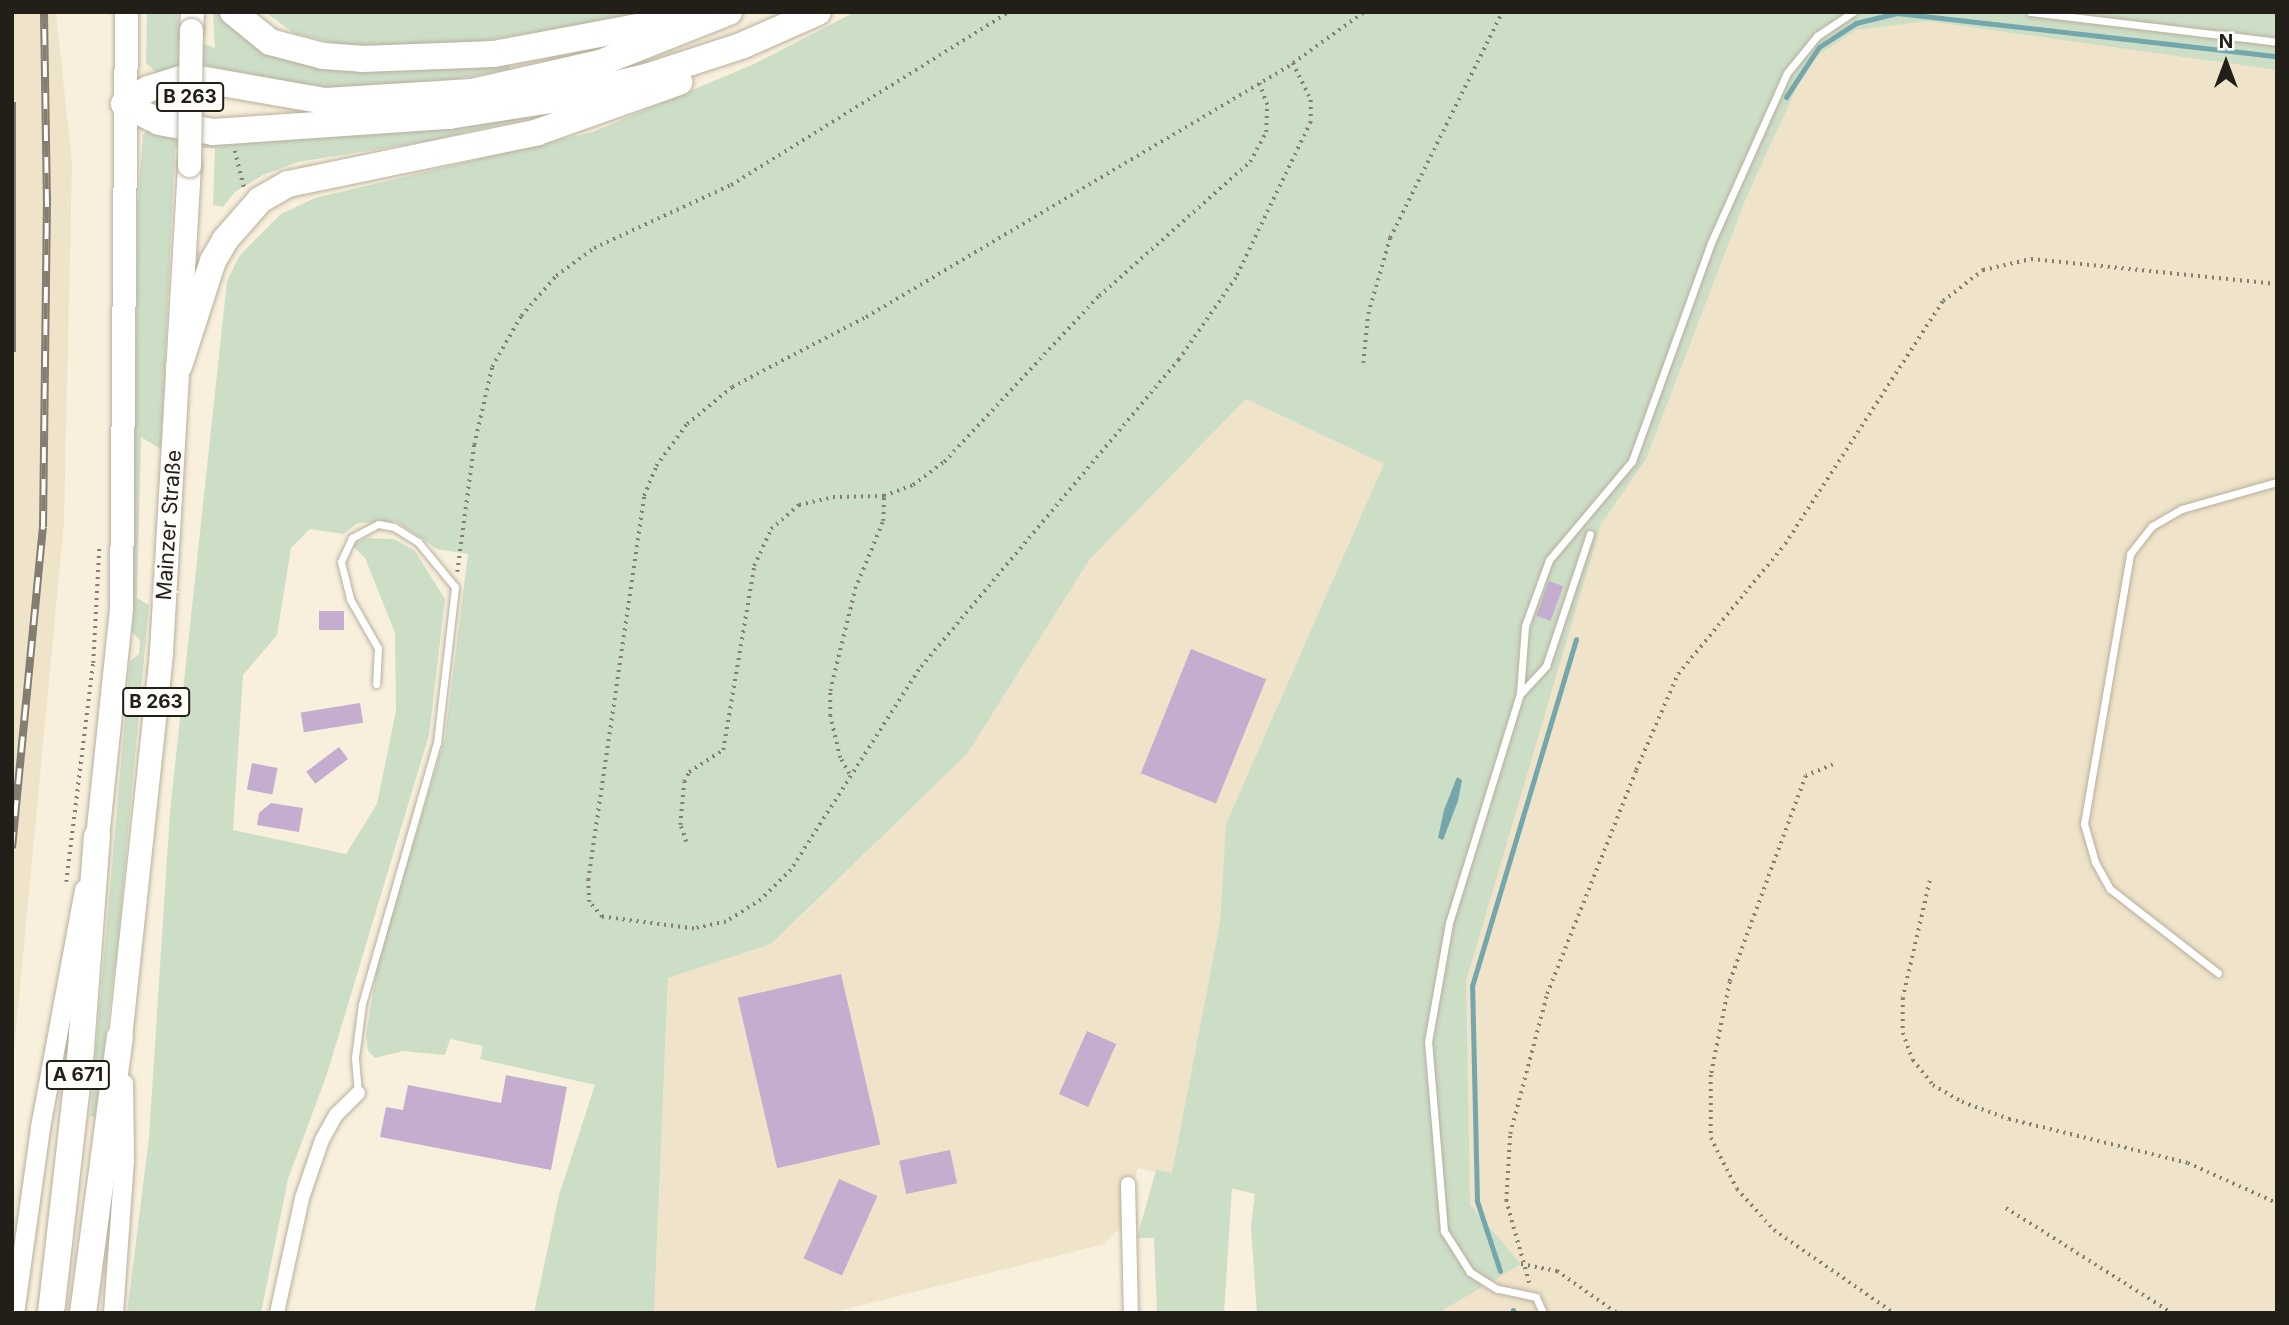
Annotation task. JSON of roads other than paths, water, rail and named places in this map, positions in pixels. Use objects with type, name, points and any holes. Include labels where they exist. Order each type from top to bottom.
[{"type":"highway","points":[[233,12],[270,42],[297,51],[410,60],[494,54],[710,12]]},
{"type":"highway","points":[[124,104],[148,89],[187,78],[325,101],[472,92],[600,63],[729,12]]},
{"type":"highway","points":[[180,366],[225,240],[260,200],[288,184],[575,121],[685,79],[752,41],[818,12]]},
{"type":"highway","points":[[124,104],[159,122],[213,132],[398,122],[500,109],[600,89],[752,41]]},
{"type":"highway","name":"A 671","points":[[51,1313],[81,1048],[85,836]]},
{"type":"highway","name":"B 263","points":[[83,1313],[120,1037]]},
{"type":"main road","name":"Mainzer Straße","points":[[85,836],[121,608],[125,445],[126,12]]},
{"type":"main road","name":"Mainzer Straße","points":[[120,1037],[161,651],[180,366],[192,21]]},
{"type":"main road","name":"B 263","points":[[14,1313],[74,932],[85,836]]},
{"type":"main road","name":"B 263","points":[[113,1313],[124,1137],[120,1037]]},
{"type":"street","points":[[277,1313],[302,1198],[321,1140],[336,1115],[358,1093]]},
{"type":"street","points":[[1128,1184],[1131,1313]]},
{"type":"lane","points":[[1544,1313],[1536,1297],[1510,1294],[1483,1282],[1450,1246],[1438,1191],[1428,1056],[1440,964],[1459,882],[1520,693],[1525,626],[1549,560],[1632,461],[1710,245],[1787,73],[1817,36],[1853,12]]},
{"type":"lane","points":[[2030,12],[2277,42]]},
{"type":"lane","points":[[2218,973],[2110,889],[2095,862],[2084,824],[2130,554],[2152,526],[2182,509],[2277,482]]},
{"type":"lane","points":[[358,1093],[355,1057],[362,1004],[437,743],[454,587],[428,552],[394,527],[378,524],[352,538],[341,562],[350,599],[378,648],[376,684]]},
{"type":"lane","points":[[1520,693],[1546,666],[1590,534]]},
{"type":"water","points":[[1457,777],[1462,780],[1458,801],[1443,840],[1438,838],[1444,810]]},
{"type":"waterway","points":[[1786,97],[1819,47],[1856,23],[1897,13],[2277,56]]},
{"type":"waterway","points":[[1500,1271],[1477,1201],[1472,986],[1576,639]]},
{"type":"railway","points":[[12,848],[43,527],[47,205],[44,12]]},
{"type":"railway","points":[[12,102],[12,352]]}]
